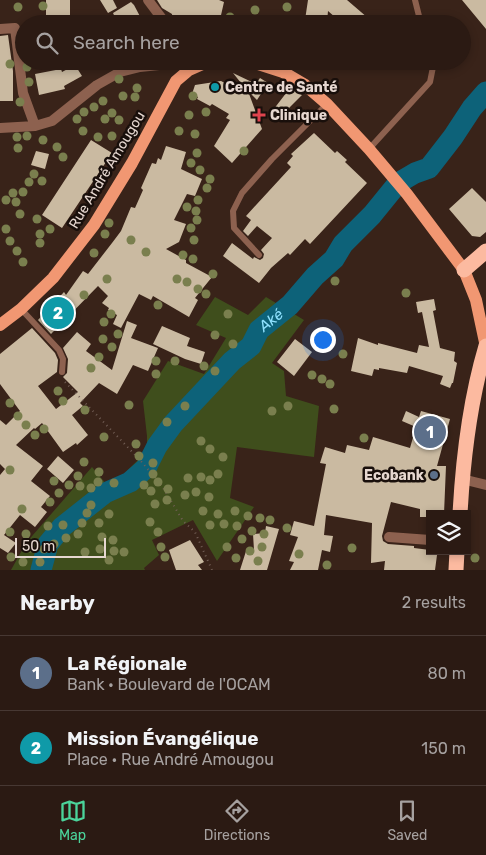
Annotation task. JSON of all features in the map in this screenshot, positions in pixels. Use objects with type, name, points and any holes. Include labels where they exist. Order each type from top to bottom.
[{"type":"highway","points":[[464,270],[486,251]]},
{"type":"highway","points":[[460,510],[462,479],[476,382],[486,346]]},
{"type":"highway","points":[[456,570],[457,555]]},
{"type":"main road","name":"Rue André Amougou","points":[[0,325],[21,309],[53,278],[94,225],[132,163],[176,81],[179,70]]},
{"type":"main road","points":[[277,70],[305,85],[327,104],[407,194],[464,270],[476,300],[486,346]]},
{"type":"street","points":[[148,0],[159,15]]},
{"type":"street","points":[[0,29],[15,28]]},
{"type":"street","points":[[20,70],[23,93],[35,126]]},
{"type":"street","points":[[0,128],[35,126],[52,121],[96,85],[120,72],[128,70]]},
{"type":"street","points":[[462,479],[486,485]]},
{"type":"street","points":[[389,537],[426,540]]},
{"type":"lane","points":[[415,0],[419,15]]},
{"type":"lane","points":[[369,149],[430,82],[432,70]]},
{"type":"lane","points":[[259,255],[234,228],[233,211],[242,193],[248,186],[327,104]]},
{"type":"lane","points":[[21,309],[59,350],[63,359],[62,372]]},
{"type":"path","points":[[62,372],[65,382],[140,460],[162,486],[183,521],[194,532],[212,570]]},
{"type":"green space","points":[[215,297],[248,315],[266,297],[304,320],[272,363],[284,371],[286,396],[319,406],[314,457],[237,447],[230,498],[254,507],[217,561],[193,520],[152,540],[159,555],[144,568],[145,570],[11,570],[26,543],[92,467],[107,485],[123,475],[147,451],[143,401],[168,361],[204,374],[226,338],[196,325]]},
{"type":"building","points":[[46,0],[70,0],[70,15],[46,15]]},
{"type":"building","points":[[100,0],[113,0],[117,8],[108,13]]},
{"type":"building","points":[[157,0],[219,0],[224,2],[221,15],[172,15],[162,8]]},
{"type":"building","points":[[308,0],[347,0],[364,15],[333,15],[328,11],[328,15],[306,15]]},
{"type":"building","points":[[462,0],[486,0],[486,29]]},
{"type":"building","points":[[131,2],[139,15],[114,15],[113,13]]},
{"type":"building","points":[[8,35],[13,71],[13,101],[0,101],[0,36]]},
{"type":"building","points":[[56,70],[61,70],[62,72],[66,70],[78,70],[82,76],[64,86],[65,89],[39,95],[35,74]]},
{"type":"building","points":[[233,73],[256,84],[260,78],[268,83],[257,100],[248,91],[262,129],[232,163],[214,146],[230,120],[226,118],[229,114],[212,104],[210,106],[197,99],[198,97],[192,94],[195,85],[221,81],[238,90],[241,83]]},
{"type":"building","points":[[290,88],[302,95],[276,121],[270,114]]},
{"type":"building","points":[[314,133],[335,153],[337,151],[347,160],[345,162],[367,183],[310,244],[305,239],[290,255],[288,253],[271,268],[259,283],[223,256],[232,243],[253,259],[254,257],[260,260],[263,258],[264,254],[261,250],[272,238],[257,226],[248,236],[243,231],[251,220],[246,216],[291,167],[287,163],[293,156],[291,154]]},
{"type":"building","points":[[91,140],[112,153],[62,228],[42,215]]},
{"type":"building","points":[[166,146],[186,152],[181,169],[202,179],[195,196],[187,194],[174,220],[186,224],[179,242],[166,249],[186,260],[186,263],[212,277],[195,298],[198,300],[189,317],[153,296],[151,300],[139,294],[121,328],[113,324],[117,315],[108,310],[109,308],[102,303],[108,296],[98,286],[51,334],[38,320],[64,292],[66,295],[83,271],[88,274],[121,231],[131,207],[135,208],[152,163],[156,164],[158,158],[161,160]]},
{"type":"building","points":[[36,151],[49,154],[45,169],[31,165]]},
{"type":"building","points":[[472,188],[486,202],[486,232],[480,237],[472,236],[449,209]]},
{"type":"building","points":[[434,299],[436,310],[433,311],[440,348],[455,352],[454,361],[457,363],[453,383],[450,388],[440,384],[443,376],[409,366],[407,373],[379,368],[379,370],[374,369],[372,376],[351,371],[358,338],[378,345],[378,343],[417,353],[419,345],[429,347],[422,312],[418,313],[416,302]]},
{"type":"building","points":[[127,321],[137,325],[131,338],[158,348],[148,371],[133,365],[117,394],[99,383],[80,403],[83,406],[72,415],[88,435],[77,445],[76,443],[63,452],[42,423],[16,445],[43,466],[31,481],[50,496],[41,507],[47,512],[35,527],[20,515],[4,535],[16,543],[8,553],[0,548],[0,475],[5,469],[0,464],[0,420],[6,425],[20,411],[0,384],[0,354],[32,328],[55,353],[58,360],[57,372],[38,386],[56,409],[78,392],[63,377],[67,373],[68,359],[63,348],[77,332],[91,344],[86,351],[112,370]]},
{"type":"building","points":[[162,326],[190,338],[187,346],[205,352],[201,364],[185,359],[153,344]]},
{"type":"building","points":[[295,339],[312,352],[294,376],[277,362]]},
{"type":"building","points":[[406,411],[419,417],[421,411],[450,419],[437,466],[446,466],[444,510],[426,510],[426,517],[420,517],[420,509],[391,502],[382,536],[383,541],[388,544],[414,546],[414,548],[426,550],[426,555],[437,555],[435,570],[384,570],[385,561],[371,563],[372,523],[326,515],[324,535],[333,536],[330,552],[322,550],[318,570],[290,570],[294,562],[289,561],[298,537],[290,535],[294,521],[314,526],[326,464],[320,463],[325,447],[345,453],[347,445],[369,450],[373,437],[410,448],[416,427],[402,421]]},
{"type":"building","points":[[58,456],[74,470],[63,483],[47,469]]},
{"type":"building","points":[[266,526],[279,529],[267,570],[240,570],[247,548],[254,550],[253,534],[265,533]]},
{"type":"building","points":[[190,540],[204,562],[198,565],[202,570],[176,570],[169,550]]},
{"type":"waterway","name":"Aké","points":[[41,570],[48,544],[62,527],[105,493],[130,482],[146,468],[157,446],[173,424],[232,361],[251,346],[259,330],[290,305],[315,276],[334,259],[343,244],[372,215],[398,183],[415,173],[429,168],[472,108],[486,92]]},
{"type":"place","name":"Centre de Santé","points":[[215,87]]},
{"type":"place","name":"Clinique","points":[[259,115]]},
{"type":"place","name":"Mission Évangélique","points":[[58,313]]},
{"type":"place","name":"La Régionale","points":[[430,432]]},
{"type":"place","name":"Ecobank","points":[[434,475]]}]
